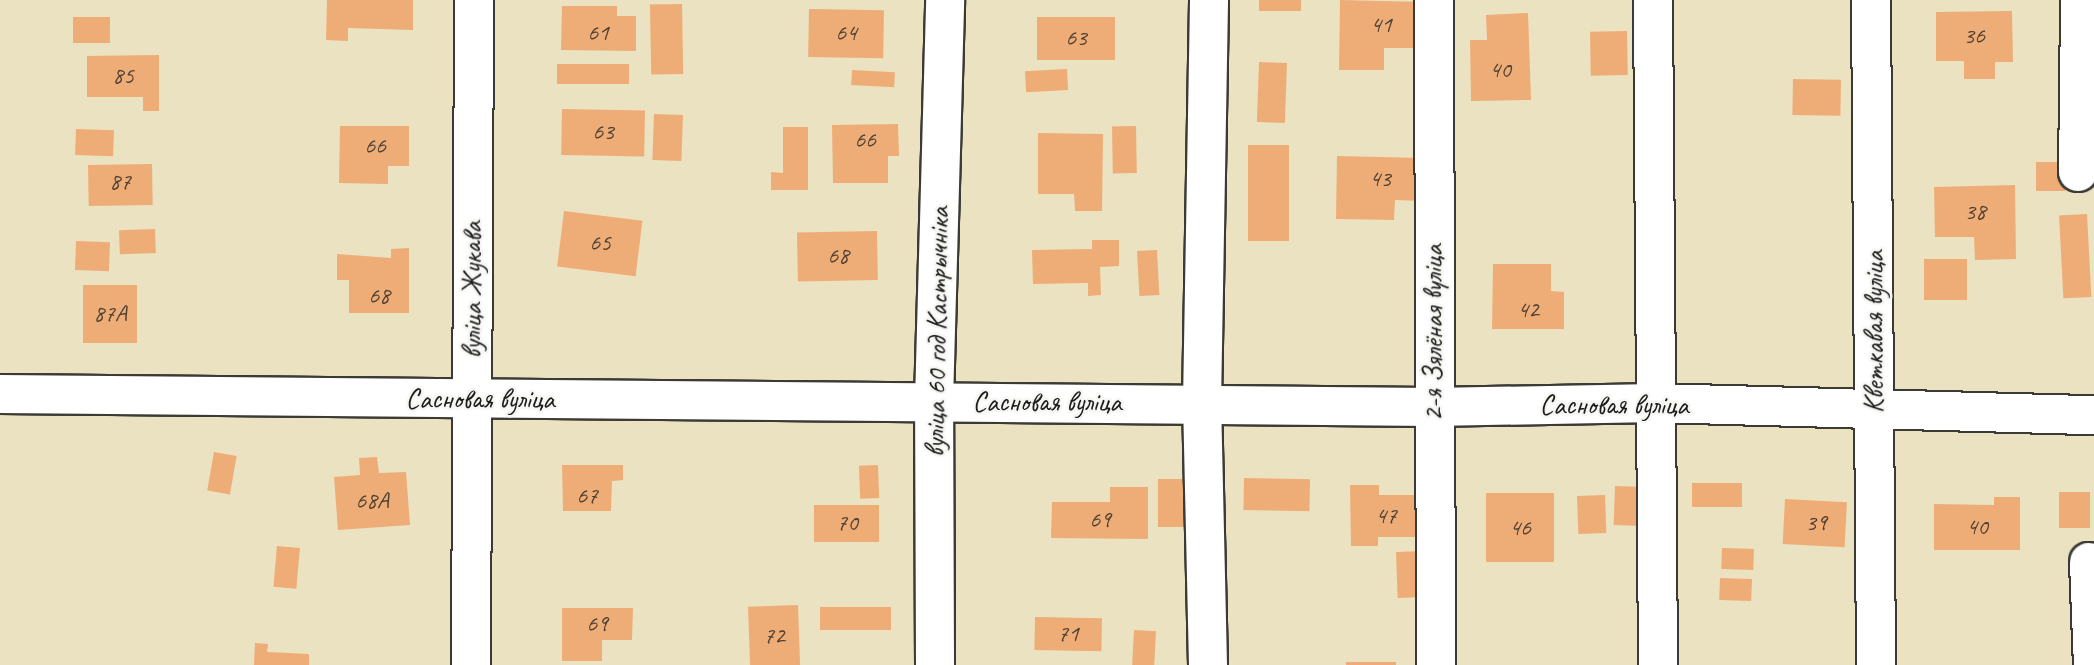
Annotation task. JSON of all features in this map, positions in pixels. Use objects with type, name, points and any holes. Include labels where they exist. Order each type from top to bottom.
[{"type":"street","name":"вуліца Жукава","points":[[471,665],[474,0]]},
{"type":"street","name":"вуліца 60 год Кастрычніка","points":[[935,665],[934,401],[945,0]]},
{"type":"street","points":[[1208,665],[1202,403],[1209,0]]},
{"type":"street","name":"2-я Зялёная вуліца","points":[[1434,0],[1432,407],[1436,665]]},
{"type":"street","points":[[1653,0],[1658,665]]},
{"type":"street","name":"Кветкавая вуліца","points":[[1871,0],[1876,665]]},
{"type":"street","points":[[2078,172],[2080,0]]},
{"type":"street","name":"Сасновая вуліца","points":[[0,394],[1432,407],[1656,403],[2094,415]]},
{"type":"street","points":[[2089,562],[2093,665]]},
{"type":"building","points":[[327,0],[413,0],[413,30],[348,28],[348,41],[326,40]]},
{"type":"building","points":[[1259,0],[1301,0],[1301,11],[1259,11]]},
{"type":"building","points":[[1340,0],[1423,2],[1423,48],[1384,48],[1384,70],[1339,70]]},
{"type":"building","points":[[682,4],[683,74],[651,75],[650,5]]},
{"type":"building","points":[[562,6],[617,6],[617,16],[636,16],[636,51],[561,50]]},
{"type":"building","points":[[809,9],[884,10],[883,58],[808,57]]},
{"type":"building","points":[[2012,11],[2013,62],[1995,62],[1995,79],[1964,79],[1964,61],[1936,61],[1936,12]]},
{"type":"building","points":[[1528,13],[1531,100],[1471,101],[1470,40],[1487,40],[1486,15]]},
{"type":"building","points":[[73,17],[110,17],[110,43],[73,43]]},
{"type":"building","points":[[1037,17],[1115,17],[1115,60],[1037,60]]},
{"type":"building","points":[[1627,31],[1628,75],[1591,76],[1590,32]]},
{"type":"building","points":[[159,55],[159,111],[143,111],[143,97],[87,97],[87,56]]},
{"type":"building","points":[[1259,62],[1287,63],[1285,123],[1257,122]]},
{"type":"building","points":[[557,64],[629,64],[629,84],[557,84]]},
{"type":"building","points":[[1067,69],[1068,90],[1026,92],[1025,71]]},
{"type":"building","points":[[852,70],[895,72],[894,87],[851,85]]},
{"type":"building","points":[[1793,79],[1841,80],[1840,116],[1792,115]]},
{"type":"building","points":[[562,109],[645,110],[644,156],[561,155]]},
{"type":"building","points":[[654,114],[683,115],[681,161],[652,160]]},
{"type":"building","points":[[898,124],[899,156],[888,156],[888,183],[833,183],[832,125]]},
{"type":"building","points":[[340,126],[409,126],[409,166],[388,166],[388,184],[339,183]]},
{"type":"building","points":[[1112,126],[1136,126],[1137,173],[1113,173]]},
{"type":"building","points":[[783,127],[808,127],[808,190],[771,190],[771,172],[783,173]]},
{"type":"building","points":[[76,129],[114,130],[113,156],[75,155]]},
{"type":"building","points":[[1038,133],[1103,134],[1102,211],[1075,211],[1074,194],[1038,194]]},
{"type":"building","points":[[1248,145],[1289,145],[1289,241],[1248,241]]},
{"type":"building","points":[[1337,156],[1423,158],[1423,201],[1395,200],[1394,220],[1336,219]]},
{"type":"building","points":[[2036,162],[2065,162],[2065,191],[2036,191]]},
{"type":"building","points":[[152,164],[153,205],[89,206],[88,165]]},
{"type":"building","points":[[2015,185],[2016,259],[1975,260],[1974,237],[1935,237],[1934,187]]},
{"type":"building","points":[[564,211],[642,221],[636,276],[557,267]]},
{"type":"building","points":[[2087,214],[2091,297],[2063,298],[2059,215]]},
{"type":"building","points":[[155,229],[156,253],[120,254],[119,230]]},
{"type":"building","points":[[877,231],[878,280],[798,281],[797,232]]},
{"type":"building","points":[[1092,240],[1119,240],[1119,266],[1100,267],[1101,295],[1088,296],[1088,283],[1033,284],[1032,250],[1092,249]]},
{"type":"building","points":[[76,241],[110,242],[109,271],[75,270]]},
{"type":"building","points":[[409,248],[409,313],[349,313],[349,280],[337,280],[337,254],[391,258],[391,249]]},
{"type":"building","points":[[1157,250],[1159,295],[1139,296],[1137,251]]},
{"type":"building","points":[[1924,259],[1967,259],[1967,300],[1924,300]]},
{"type":"building","points":[[1493,264],[1551,264],[1551,291],[1564,292],[1564,329],[1492,329]]},
{"type":"building","points":[[83,285],[137,285],[137,343],[83,343]]},
{"type":"building","points":[[214,452],[237,456],[230,494],[207,490]]},
{"type":"building","points":[[377,457],[379,473],[406,472],[410,525],[338,530],[334,477],[360,475],[359,458]]},
{"type":"building","points":[[562,465],[623,465],[623,480],[612,481],[611,511],[563,511]]},
{"type":"building","points":[[878,465],[879,498],[860,499],[859,466]]},
{"type":"building","points":[[1244,478],[1310,479],[1309,511],[1243,510]]},
{"type":"building","points":[[1158,479],[1187,479],[1187,527],[1158,527]]},
{"type":"building","points":[[1692,483],[1742,483],[1742,507],[1692,507]]},
{"type":"building","points":[[1350,485],[1379,485],[1379,495],[1421,495],[1421,537],[1378,537],[1378,546],[1351,546]]},
{"type":"building","points":[[1615,486],[1644,487],[1643,526],[1614,525]]},
{"type":"building","points":[[1110,487],[1148,487],[1148,539],[1051,538],[1052,502],[1110,502]]},
{"type":"building","points":[[2059,492],[2090,492],[2090,528],[2059,528]]},
{"type":"building","points":[[1486,493],[1554,493],[1554,562],[1486,562]]},
{"type":"building","points":[[1605,495],[1606,533],[1578,534],[1577,496]]},
{"type":"building","points":[[1994,497],[2020,497],[2020,550],[1934,550],[1934,504],[1994,505]]},
{"type":"building","points":[[1785,499],[1847,502],[1845,547],[1783,544]]},
{"type":"building","points":[[814,505],[879,505],[879,542],[814,542]]},
{"type":"building","points":[[277,546],[300,548],[296,589],[273,587]]},
{"type":"building","points":[[1722,548],[1754,549],[1753,570],[1721,569]]},
{"type":"building","points":[[1423,551],[1425,597],[1398,598],[1396,552]]},
{"type":"building","points":[[1720,578],[1752,579],[1751,601],[1719,600]]},
{"type":"building","points":[[798,605],[800,665],[750,665],[748,607]]},
{"type":"building","points":[[820,607],[891,607],[891,630],[820,630]]},
{"type":"building","points":[[562,608],[633,608],[632,640],[602,640],[602,661],[562,661]]},
{"type":"building","points":[[1035,617],[1102,618],[1101,651],[1034,650]]},
{"type":"building","points":[[1134,630],[1156,631],[1154,665],[1132,665]]},
{"type":"building","points":[[255,643],[268,644],[267,652],[309,654],[309,665],[254,665]]},
{"type":"building","points":[[1346,662],[1396,662],[1396,665],[1346,665]]}]
